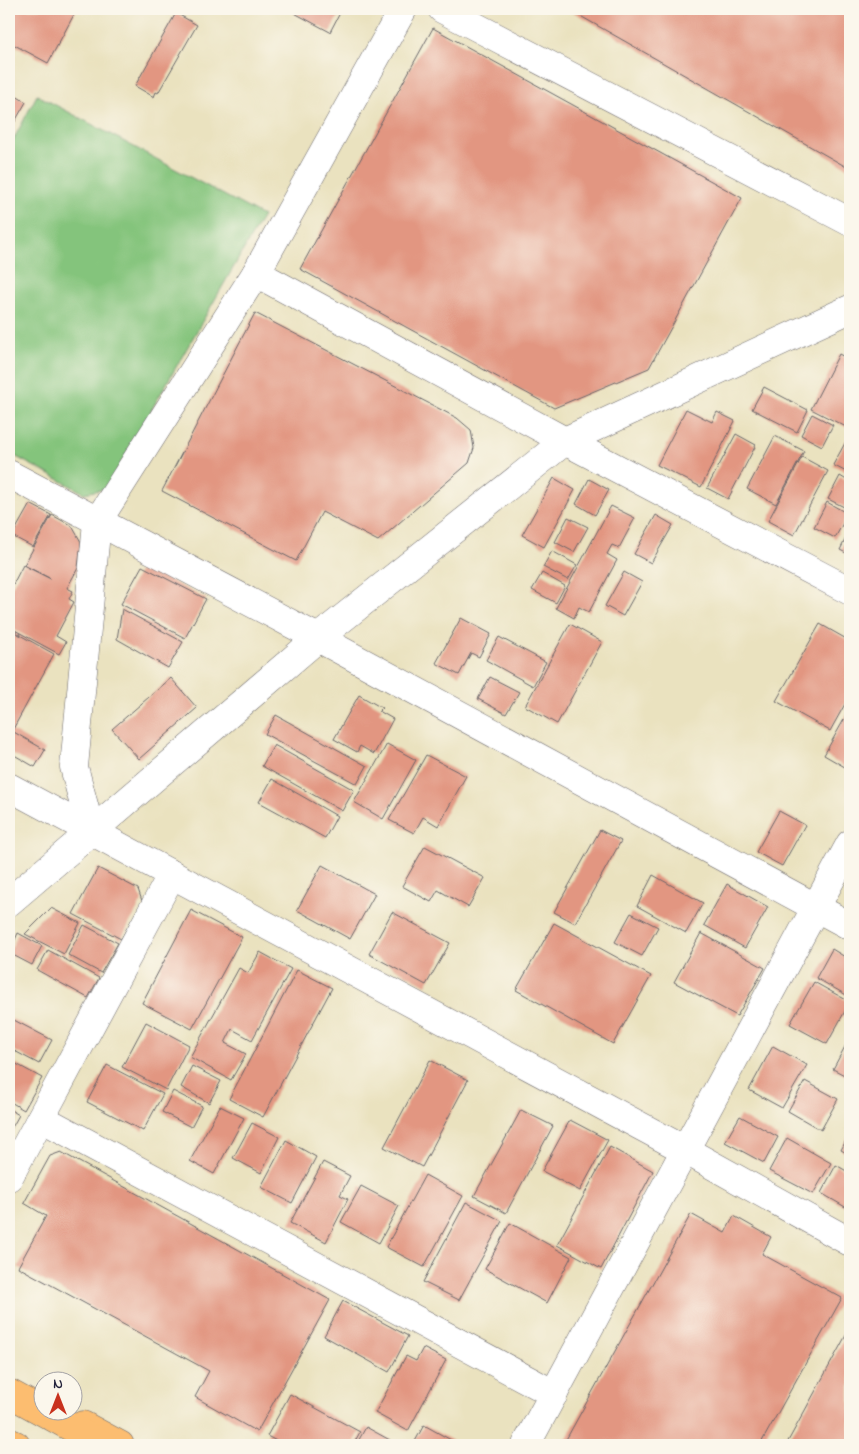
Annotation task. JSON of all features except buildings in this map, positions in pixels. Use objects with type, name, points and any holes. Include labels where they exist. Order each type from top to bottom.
[{"type":"highway","points":[[9,1385],[32,1398]]},
{"type":"highway","points":[[9,1393],[103,1445]]},
{"type":"highway","points":[[76,1422],[120,1445]]},
{"type":"highway","points":[[10,1444],[16,1445]]},
{"type":"street","points":[[91,832],[74,768],[97,522],[256,273],[403,9]]},
{"type":"street","points":[[442,9],[850,222]]},
{"type":"street","points":[[256,273],[565,441],[850,591]]},
{"type":"street","points":[[9,902],[318,638],[565,441],[850,309]]},
{"type":"street","points":[[9,474],[318,638],[850,926]]},
{"type":"street","points":[[9,787],[685,1150],[850,1242]]},
{"type":"street","points":[[526,1445],[850,844]]},
{"type":"street","points":[[9,1177],[172,874]]},
{"type":"street","points":[[40,1118],[554,1394]]},
{"type":"green space","points":[[37,95],[263,216],[106,489],[84,493],[9,453],[9,148]]}]
